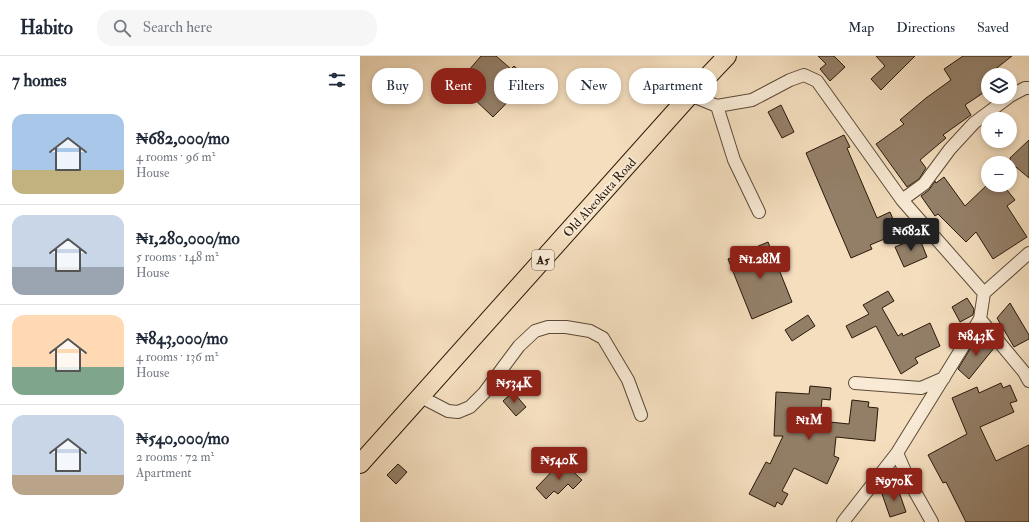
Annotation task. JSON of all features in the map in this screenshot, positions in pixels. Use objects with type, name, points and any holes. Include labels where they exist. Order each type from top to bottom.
[{"type":"highway","name":"Old Abeokuta Road","points":[[716,68],[727,56]]},
{"type":"highway","name":"Old Abeokuta Road","points":[[360,464],[682,104]]},
{"type":"street","points":[[712,104],[717,106],[752,100],[790,80],[804,75],[817,81],[902,200],[984,293]]},
{"type":"street","points":[[1017,92],[1025,88],[1029,88]]},
{"type":"street","points":[[902,200],[924,184],[950,149],[974,123],[1000,104]]},
{"type":"street","points":[[717,106],[734,160],[759,212]]},
{"type":"street","points":[[843,522],[897,453],[944,378],[980,319],[984,293],[1029,253]]},
{"type":"street","points":[[980,319],[1027,374]]},
{"type":"street","points":[[421,397],[448,411],[458,412],[470,407],[484,393],[519,346],[535,331],[548,327],[566,328],[590,331],[603,338],[628,380],[641,415]]},
{"type":"street","points":[[855,382],[921,388],[944,378]]},
{"type":"street","points":[[897,453],[910,483],[932,522]]},
{"type":"building","points":[[481,56],[496,56],[510,68],[494,68],[494,104],[506,104],[493,117],[479,104],[486,104],[486,68],[471,68]]},
{"type":"building","points":[[818,56],[834,56],[845,67],[830,81],[820,69],[826,64]]},
{"type":"building","points":[[876,56],[915,56],[881,90],[871,79],[885,66]]},
{"type":"building","points":[[963,56],[1012,56],[997,68],[981,68],[981,94],[965,105],[971,115],[943,135],[946,138],[920,160],[926,168],[919,179],[907,187],[876,144],[904,124],[900,120],[926,98],[951,80],[944,69]]},
{"type":"building","points":[[781,105],[794,132],[782,138],[768,112]]},
{"type":"building","points":[[844,135],[850,147],[847,148],[877,218],[890,212],[899,233],[870,245],[872,249],[851,258],[806,153]]},
{"type":"building","points":[[1029,140],[1029,178],[1017,168],[1017,156],[1012,156]]},
{"type":"building","points":[[944,177],[965,206],[981,191],[981,192],[1009,192],[1015,200],[1007,206],[1027,237],[993,259],[976,232],[966,242],[938,214],[935,216],[921,196],[929,190],[935,181],[936,183]]},
{"type":"building","points":[[919,237],[927,257],[904,267],[895,247]]},
{"type":"building","points":[[768,242],[792,302],[752,319],[728,259]]},
{"type":"building","points":[[888,291],[894,301],[882,308],[898,336],[902,333],[903,336],[930,323],[940,346],[915,358],[918,363],[901,374],[876,326],[852,338],[846,326],[869,314],[863,305]]},
{"type":"building","points":[[967,298],[974,309],[973,315],[960,322],[952,307]]},
{"type":"building","points":[[1010,303],[1029,335],[1029,339],[1014,347],[997,318]]},
{"type":"building","points":[[808,315],[815,326],[792,341],[785,330]]},
{"type":"building","points":[[983,334],[994,348],[969,379],[958,369],[970,349]]},
{"type":"building","points":[[1001,383],[1003,388],[1010,385],[1017,401],[1010,403],[1014,412],[980,427],[996,461],[1029,445],[1029,522],[966,522],[946,482],[943,483],[928,455],[967,434],[952,398],[977,387],[979,393]]},
{"type":"building","points":[[810,386],[831,388],[830,400],[822,399],[820,421],[849,424],[852,400],[869,402],[868,407],[878,408],[875,441],[836,437],[834,456],[839,458],[827,484],[794,468],[782,491],[788,494],[782,505],[777,502],[775,507],[749,494],[766,462],[770,464],[783,436],[774,436],[776,392],[809,394]]},
{"type":"building","points":[[513,392],[526,407],[516,416],[503,401]]},
{"type":"building","points":[[562,461],[582,480],[573,489],[568,484],[558,494],[554,491],[546,499],[536,488]]},
{"type":"building","points":[[398,464],[407,472],[396,484],[387,475]]},
{"type":"building","points":[[897,486],[906,512],[890,517],[881,491]]}]
